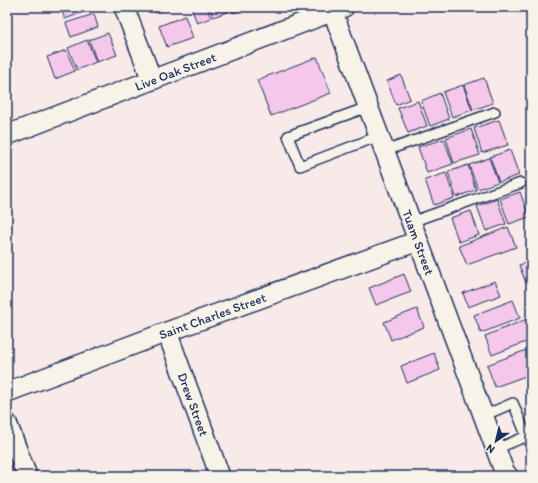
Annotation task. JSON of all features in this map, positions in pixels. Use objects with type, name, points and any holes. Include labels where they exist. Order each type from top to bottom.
[{"type":"street","points":[[124,7],[152,80]]},
{"type":"street","name":"Live Oak Street","points":[[7,135],[336,8]]},
{"type":"street","name":"Tuam Street","points":[[336,8],[368,108],[483,416],[504,471],[508,476]]},
{"type":"street","name":"Saint Charles Street","points":[[7,392],[418,241]]},
{"type":"street","name":"Drew Street","points":[[167,332],[220,476]]},
{"type":"street","points":[[7,423],[27,476]]},
{"type":"lane","points":[[368,108],[288,136],[300,166],[495,112]]},
{"type":"lane","points":[[411,222],[521,183]]},
{"type":"lane","points":[[483,416],[513,403],[531,447]]},
{"type":"lane","points":[[496,449],[527,436]]},
{"type":"building","points":[[60,7],[91,7],[92,9],[65,19]]},
{"type":"building","points":[[153,7],[171,7],[155,13]]},
{"type":"building","points":[[191,7],[207,7],[211,18],[197,23]]},
{"type":"building","points":[[210,7],[226,7],[228,12],[213,17]]},
{"type":"building","points":[[231,7],[249,7],[233,13]]},
{"type":"building","points":[[7,10],[11,21],[7,23]]},
{"type":"building","points":[[94,14],[98,27],[71,37],[66,23]]},
{"type":"building","points":[[185,16],[193,38],[167,47],[159,26]]},
{"type":"building","points":[[108,33],[117,55],[97,62],[89,40]]},
{"type":"building","points":[[87,40],[96,62],[77,70],[68,48]]},
{"type":"building","points":[[66,50],[75,71],[55,79],[47,57]]},
{"type":"building","points":[[317,57],[331,93],[271,116],[257,80]]},
{"type":"building","points":[[401,75],[410,99],[396,105],[387,81]]},
{"type":"building","points":[[484,78],[493,103],[473,110],[464,85]]},
{"type":"building","points":[[463,85],[472,110],[452,117],[443,92]]},
{"type":"building","points":[[440,93],[449,119],[430,126],[421,101]]},
{"type":"building","points":[[418,101],[427,126],[408,133],[398,108]]},
{"type":"building","points":[[499,120],[508,145],[482,153],[474,128]]},
{"type":"building","points":[[471,129],[480,155],[454,163],[446,138]]},
{"type":"building","points":[[444,139],[453,164],[427,173],[418,147]]},
{"type":"building","points":[[510,150],[519,175],[499,182],[490,157]]},
{"type":"building","points":[[489,158],[498,182],[478,189],[469,165]]},
{"type":"building","points":[[468,165],[476,190],[456,197],[448,172]]},
{"type":"building","points":[[446,173],[454,198],[434,205],[425,180]]},
{"type":"building","points":[[520,192],[529,217],[509,224],[500,199]]},
{"type":"building","points":[[497,199],[506,224],[486,231],[477,206]]},
{"type":"building","points":[[471,211],[479,235],[459,242],[450,218]]},
{"type":"building","points":[[508,227],[516,247],[467,265],[459,246]]},
{"type":"building","points":[[531,261],[531,286],[528,288],[519,265]]},
{"type":"building","points":[[404,274],[411,292],[376,305],[369,288]]},
{"type":"building","points":[[495,281],[501,295],[468,307],[463,293]]},
{"type":"building","points":[[513,300],[520,318],[481,333],[474,315]]},
{"type":"building","points":[[417,309],[424,327],[391,340],[384,322]]},
{"type":"building","points":[[527,319],[531,330],[531,340],[492,355],[485,336]]},
{"type":"building","points":[[529,349],[531,355],[531,374],[495,387],[487,365]]},
{"type":"building","points":[[434,353],[440,370],[407,383],[401,366]]},
{"type":"building","points":[[7,446],[19,476],[7,476]]}]
